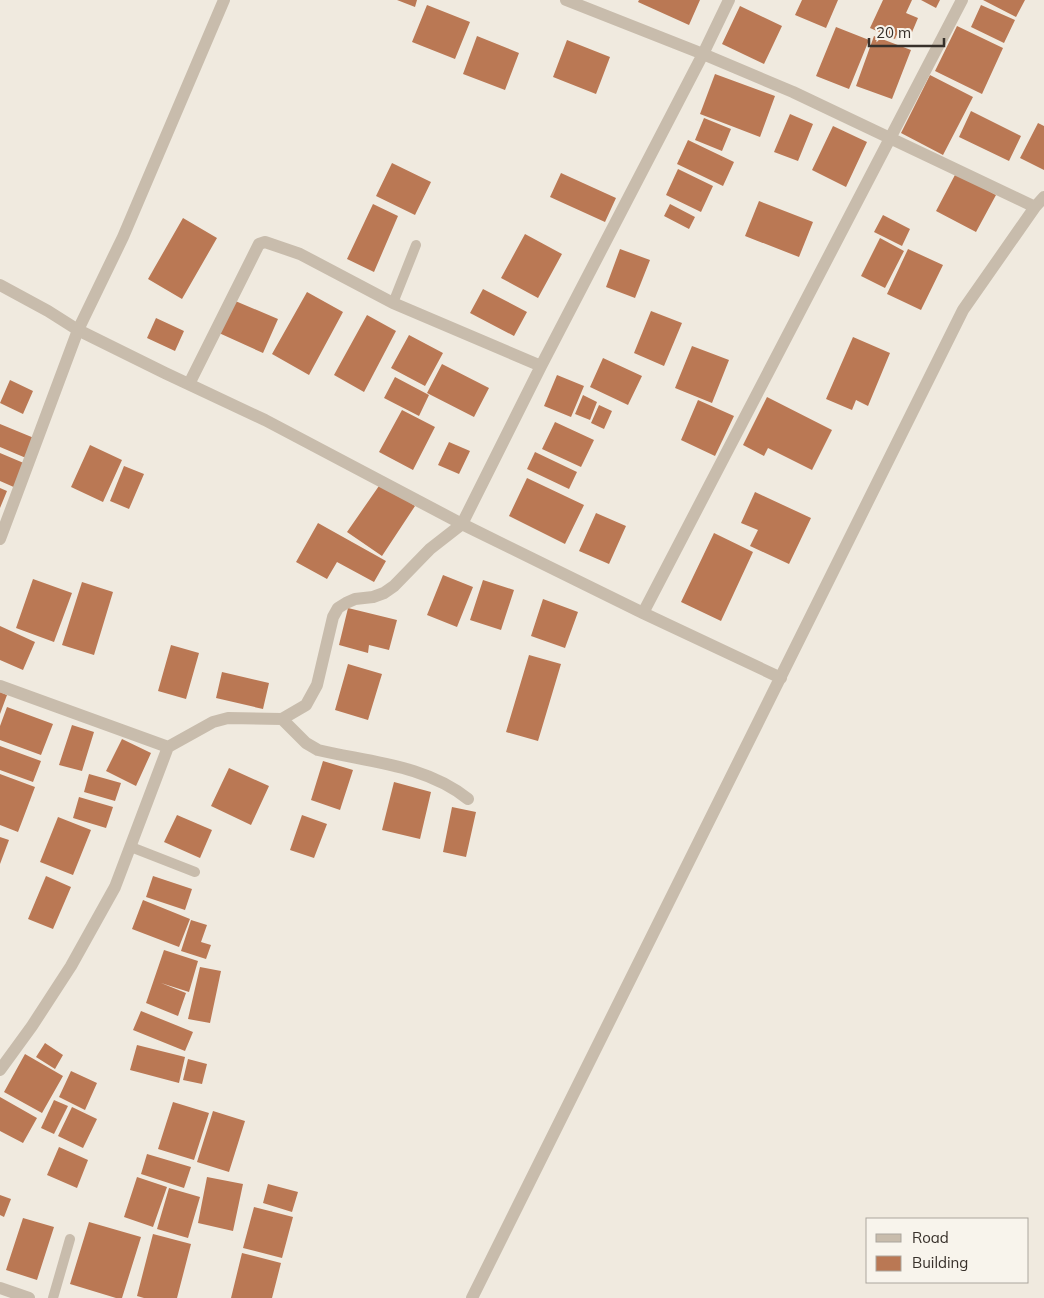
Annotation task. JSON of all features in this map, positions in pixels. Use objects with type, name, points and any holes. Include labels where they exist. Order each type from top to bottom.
[{"type":"street","points":[[0,539],[78,330],[123,237],[224,0]]},
{"type":"street","points":[[566,0],[793,92],[1035,207]]},
{"type":"street","points":[[0,1070],[72,966],[115,887],[132,847],[168,747],[213,722],[247,718],[264,720],[282,719],[306,706],[317,686],[333,617],[338,608],[355,599],[373,597],[384,593],[394,586],[430,549],[462,524],[729,0]]},
{"type":"street","points":[[643,613],[962,0]]},
{"type":"street","points":[[472,1298],[963,310],[1044,197]]},
{"type":"street","points":[[189,384],[259,244],[265,242],[300,254],[394,302],[541,366]]},
{"type":"street","points":[[0,285],[78,330],[264,420],[462,524],[781,678]]},
{"type":"street","points":[[0,686],[168,747]]},
{"type":"street","points":[[282,719],[306,743],[318,750],[418,771],[456,790],[468,799]]},
{"type":"street","points":[[0,1288],[28,1298]]},
{"type":"lane","points":[[394,302],[416,245]]},
{"type":"lane","points":[[132,847],[195,872]]},
{"type":"lane","points":[[53,1298],[70,1239]]},
{"type":"building","points":[[397,0],[417,0],[415,7]]},
{"type":"building","points":[[639,0],[700,0],[689,25],[638,2]]},
{"type":"building","points":[[802,0],[838,0],[826,28],[795,15]]},
{"type":"building","points":[[883,0],[912,0],[906,13],[918,18],[910,37],[898,32],[895,39],[870,28]]},
{"type":"building","points":[[921,0],[940,0],[936,8]]},
{"type":"building","points":[[983,0],[1025,0],[1016,17]]},
{"type":"building","points":[[427,5],[470,22],[455,59],[412,42]]},
{"type":"building","points":[[981,5],[1015,20],[1004,43],[971,27]]},
{"type":"building","points":[[740,6],[782,26],[764,64],[722,44]]},
{"type":"building","points":[[957,26],[1003,48],[982,94],[935,71]]},
{"type":"building","points":[[836,27],[869,40],[849,89],[816,76]]},
{"type":"building","points":[[477,36],[519,53],[505,90],[463,74]]},
{"type":"building","points":[[874,36],[911,50],[892,99],[856,86]]},
{"type":"building","points":[[567,40],[610,57],[596,94],[553,77]]},
{"type":"building","points":[[715,74],[775,96],[760,137],[700,114]]},
{"type":"building","points":[[930,75],[973,97],[943,155],[901,133]]},
{"type":"building","points":[[971,111],[1021,136],[1009,161],[959,137]]},
{"type":"building","points":[[790,114],[813,124],[798,161],[774,152]]},
{"type":"building","points":[[704,118],[731,129],[722,151],[695,140]]},
{"type":"building","points":[[1038,123],[1044,126],[1044,170],[1020,158]]},
{"type":"building","points":[[833,126],[867,142],[846,187],[812,170]]},
{"type":"building","points":[[688,140],[734,162],[723,186],[677,164]]},
{"type":"building","points":[[392,163],[431,182],[415,215],[376,196]]},
{"type":"building","points":[[678,169],[713,186],[701,212],[666,195]]},
{"type":"building","points":[[561,173],[616,198],[605,222],[550,197]]},
{"type":"building","points":[[956,173],[996,195],[976,232],[936,211]]},
{"type":"building","points":[[759,201],[813,222],[799,257],[745,236]]},
{"type":"building","points":[[373,204],[398,216],[374,272],[347,259]]},
{"type":"building","points":[[670,204],[695,217],[689,229],[664,216]]},
{"type":"building","points":[[883,215],[910,229],[902,246],[874,232]]},
{"type":"building","points":[[183,218],[217,238],[182,299],[148,279]]},
{"type":"building","points":[[525,234],[562,254],[538,298],[501,278]]},
{"type":"building","points":[[880,238],[904,251],[885,288],[861,276]]},
{"type":"building","points":[[620,249],[650,260],[635,298],[606,287]]},
{"type":"building","points":[[908,249],[943,265],[921,310],[887,294]]},
{"type":"building","points":[[483,289],[527,312],[514,336],[470,313]]},
{"type":"building","points":[[307,292],[343,312],[309,375],[272,354]]},
{"type":"building","points":[[233,300],[278,319],[263,353],[219,333]]},
{"type":"building","points":[[651,311],[682,323],[664,366],[634,353]]},
{"type":"building","points":[[367,315],[396,331],[364,392],[334,375]]},
{"type":"building","points":[[156,318],[184,331],[175,351],[147,338]]},
{"type":"building","points":[[409,335],[443,353],[425,386],[391,368]]},
{"type":"building","points":[[853,337],[890,353],[868,406],[856,400],[852,410],[826,399]]},
{"type":"building","points":[[692,346],[729,360],[712,403],[675,388]]},
{"type":"building","points":[[603,358],[642,376],[628,405],[590,387]]},
{"type":"building","points":[[442,364],[489,388],[474,417],[427,393]]},
{"type":"building","points":[[557,375],[584,386],[571,417],[544,406]]},
{"type":"building","points":[[395,377],[429,395],[419,416],[384,398]]},
{"type":"building","points":[[10,380],[33,391],[23,414],[0,403]]},
{"type":"building","points":[[583,395],[597,402],[590,420],[575,414]]},
{"type":"building","points":[[767,397],[832,430],[812,470],[768,448],[764,456],[743,445]]},
{"type":"building","points":[[698,400],[734,416],[715,456],[681,440]]},
{"type":"building","points":[[599,405],[612,411],[604,429],[591,423]]},
{"type":"building","points":[[402,410],[435,427],[413,470],[379,452]]},
{"type":"building","points":[[555,422],[594,440],[581,467],[542,449]]},
{"type":"building","points":[[0,424],[34,438],[26,458],[0,447]]},
{"type":"building","points":[[449,442],[470,451],[459,474],[438,465]]},
{"type":"building","points":[[90,445],[122,460],[103,502],[71,487]]},
{"type":"building","points":[[535,452],[577,472],[569,489],[527,469]]},
{"type":"building","points":[[0,453],[26,464],[16,488],[0,481]]},
{"type":"building","points":[[124,466],[144,474],[129,509],[110,501]]},
{"type":"building","points":[[527,478],[584,505],[565,544],[509,516]]},
{"type":"building","points":[[381,483],[415,506],[382,556],[347,532]]},
{"type":"building","points":[[0,488],[7,491],[0,508]]},
{"type":"building","points":[[755,492],[811,518],[789,564],[750,546],[758,530],[741,523]]},
{"type":"building","points":[[596,513],[626,526],[609,564],[579,551]]},
{"type":"building","points":[[318,523],[386,561],[374,582],[337,562],[327,579],[296,562]]},
{"type":"building","points":[[714,533],[753,552],[721,621],[681,602]]},
{"type":"building","points":[[443,575],[473,587],[457,627],[427,615]]},
{"type":"building","points":[[33,579],[72,593],[54,642],[16,628]]},
{"type":"building","points":[[483,580],[514,590],[501,630],[470,620]]},
{"type":"building","points":[[82,582],[113,592],[94,655],[62,645]]},
{"type":"building","points":[[543,599],[578,612],[565,648],[531,636]]},
{"type":"building","points":[[348,608],[397,620],[389,650],[369,645],[368,653],[339,645]]},
{"type":"building","points":[[0,626],[35,642],[23,670],[0,660]]},
{"type":"building","points":[[171,645],[199,653],[186,699],[158,691]]},
{"type":"building","points":[[529,655],[561,664],[538,741],[506,732]]},
{"type":"building","points":[[348,664],[382,674],[368,720],[335,710]]},
{"type":"building","points":[[222,672],[269,683],[263,709],[216,698]]},
{"type":"building","points":[[0,692],[7,695],[0,714]]},
{"type":"building","points":[[7,707],[53,724],[41,755],[0,740],[0,726]]},
{"type":"building","points":[[72,725],[94,732],[82,771],[59,765]]},
{"type":"building","points":[[122,739],[151,753],[136,786],[106,771]]},
{"type":"building","points":[[0,746],[41,761],[33,782],[0,770]]},
{"type":"building","points":[[323,761],[353,770],[340,810],[311,800]]},
{"type":"building","points":[[229,768],[269,786],[251,825],[211,806]]},
{"type":"building","points":[[0,774],[35,787],[18,832],[0,825]]},
{"type":"building","points":[[89,774],[121,783],[115,801],[84,792]]},
{"type":"building","points":[[394,782],[431,792],[420,839],[382,830]]},
{"type":"building","points":[[79,797],[113,807],[106,828],[73,818]]},
{"type":"building","points":[[452,807],[476,812],[466,857],[443,852]]},
{"type":"building","points":[[177,815],[212,830],[200,858],[164,842]]},
{"type":"building","points":[[302,815],[327,824],[314,858],[290,850]]},
{"type":"building","points":[[58,817],[91,830],[73,875],[40,862]]},
{"type":"building","points":[[0,837],[9,840],[0,864]]},
{"type":"building","points":[[46,876],[71,887],[53,929],[28,919]]},
{"type":"building","points":[[153,876],[192,889],[185,910],[146,897]]},
{"type":"building","points":[[143,900],[190,919],[179,947],[132,929]]},
{"type":"building","points":[[191,920],[207,925],[201,942],[211,945],[206,959],[181,951]]},
{"type":"building","points":[[164,950],[198,961],[189,992],[161,983],[186,993],[178,1016],[146,1003]]},
{"type":"building","points":[[200,967],[221,971],[210,1023],[188,1019]]},
{"type":"building","points":[[141,1011],[193,1032],[185,1051],[133,1030]]},
{"type":"building","points":[[45,1043],[63,1055],[55,1069],[36,1057]]},
{"type":"building","points":[[137,1045],[185,1057],[179,1083],[130,1070]]},
{"type":"building","points":[[25,1054],[63,1076],[42,1113],[4,1092]]},
{"type":"building","points":[[188,1059],[207,1064],[202,1084],[183,1080]]},
{"type":"building","points":[[71,1071],[97,1083],[85,1110],[59,1097]]},
{"type":"building","points":[[0,1097],[37,1118],[23,1143],[0,1131]]},
{"type":"building","points":[[54,1100],[68,1106],[54,1134],[41,1128]]},
{"type":"building","points":[[173,1102],[209,1113],[194,1160],[158,1149]]},
{"type":"building","points":[[72,1107],[97,1119],[83,1148],[58,1136]]},
{"type":"building","points":[[213,1111],[245,1121],[229,1172],[197,1162]]},
{"type":"building","points":[[59,1147],[88,1160],[77,1188],[47,1175]]},
{"type":"building","points":[[147,1154],[191,1167],[184,1188],[141,1174]]},
{"type":"building","points":[[137,1177],[167,1187],[153,1227],[124,1217]]},
{"type":"building","points":[[207,1177],[243,1184],[233,1231],[198,1223]]},
{"type":"building","points":[[268,1184],[298,1192],[292,1212],[263,1203]]},
{"type":"building","points":[[169,1188],[200,1197],[188,1238],[157,1229]]},
{"type":"building","points":[[0,1195],[11,1199],[4,1217],[0,1215]]},
{"type":"building","points":[[254,1207],[293,1217],[282,1258],[243,1248]]},
{"type":"building","points":[[23,1218],[54,1227],[37,1280],[6,1270]]},
{"type":"building","points":[[89,1222],[141,1237],[122,1298],[116,1298],[70,1284]]},
{"type":"building","points":[[153,1234],[191,1244],[177,1298],[144,1298],[137,1296]]},
{"type":"building","points":[[242,1253],[281,1263],[272,1298],[231,1298]]}]
